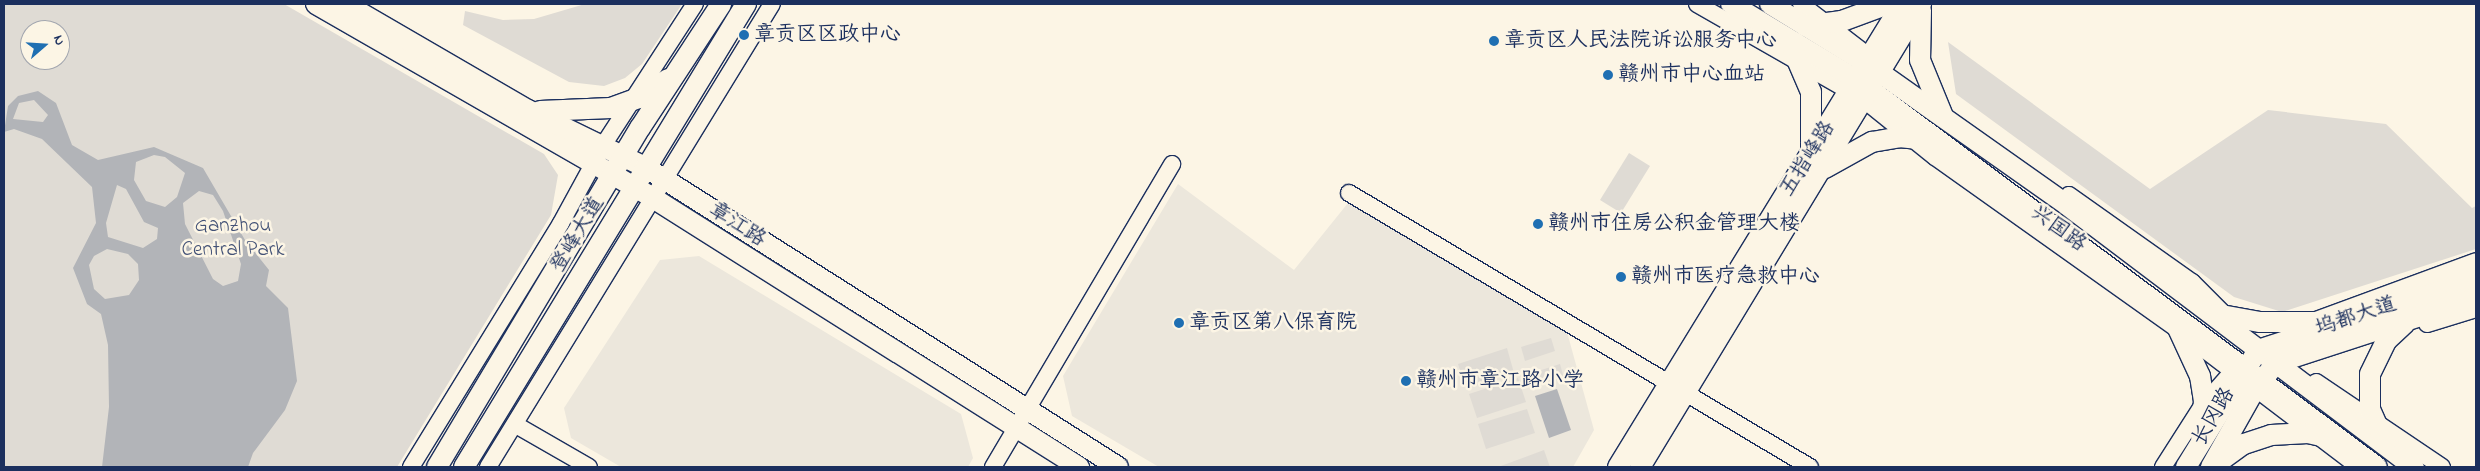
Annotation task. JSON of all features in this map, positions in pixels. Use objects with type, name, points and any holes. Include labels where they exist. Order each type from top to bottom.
[{"type":"main road","name":"章江路","points":[[316,4],[633,186],[1022,422],[1118,467]]},
{"type":"main road","name":"章江路","points":[[345,4],[528,110],[604,144],[645,167],[1022,422],[1080,467]]},
{"type":"main road","name":"登峰大道","points":[[437,467],[676,73],[720,4]]},
{"type":"main road","name":"登峰大道","points":[[464,467],[633,186],[746,4]]},
{"type":"main road","name":"兴国路","points":[[1731,4],[1788,39],[1867,77],[1952,128],[2192,297],[2271,355],[2414,467]]},
{"type":"main road","name":"兴国路","points":[[1770,4],[1805,26],[1867,77],[1938,142],[2159,303],[2238,371],[2377,467]]},
{"type":"main road","points":[[1805,26],[1828,24],[1888,4]]},
{"type":"main road","name":"五指峰路","points":[[1867,77],[1902,4]]},
{"type":"main road","points":[[1921,4],[1920,60],[1934,100],[1952,128]]},
{"type":"main road","name":"五指峰路","points":[[1618,467],[1677,388],[1867,77],[1921,4]]},
{"type":"main road","points":[[1788,39],[1804,67],[1814,119],[1812,168],[1860,146],[1910,138],[1938,142]]},
{"type":"main road","points":[[528,110],[596,110],[633,100],[676,73]]},
{"type":"main road","name":"坞都大道","points":[[2271,355],[2386,308],[2476,279]]},
{"type":"main road","points":[[2192,297],[2227,317],[2308,323],[2386,308]]},
{"type":"main road","name":"坞都大道","points":[[2271,355],[2414,318],[2476,298]]},
{"type":"main road","points":[[2159,303],[2181,332],[2199,371],[2202,406],[2198,446]]},
{"type":"main road","points":[[2392,450],[2373,419],[2370,374],[2391,335],[2414,318]]},
{"type":"main road","points":[[2238,371],[2271,355]]},
{"type":"main road","points":[[2261,387],[2271,355]]},
{"type":"main road","name":"长冈路","points":[[2186,467],[2238,371]]},
{"type":"main road","name":"长冈路","points":[[2212,467],[2261,387]]},
{"type":"main road","name":"五指峰路","points":[[1640,467],[1677,388]]},
{"type":"main road","points":[[2212,467],[2271,435],[2311,434],[2344,444]]},
{"type":"street","points":[[411,467],[604,144],[695,4]]},
{"type":"street","points":[[488,467],[772,4]]},
{"type":"street","points":[[1696,4],[1804,67],[1867,77],[1934,100],[2192,282],[2227,317],[2271,355],[2373,419],[2442,467]]},
{"type":"street","points":[[1801,4],[1828,24],[1910,138],[2238,371],[2202,406],[2163,467]]},
{"type":"street","points":[[992,467],[1022,422],[1172,164]]},
{"type":"street","points":[[1349,193],[1810,467]]},
{"type":"street","points":[[2271,355],[2308,323],[2476,261]]},
{"type":"street","points":[[2271,355],[2391,335],[2476,309]]},
{"type":"street","points":[[2229,459],[2261,387],[2311,434],[2359,467]]},
{"type":"street","points":[[516,424],[589,467]]},
{"type":"shaded area","points":[[38,91],[56,103],[72,145],[98,160],[154,147],[203,168],[245,240],[269,270],[266,286],[288,308],[297,381],[285,410],[253,453],[248,467],[102,467],[109,407],[108,345],[101,314],[87,304],[73,268],[96,223],[92,187],[42,139],[14,129],[4,132],[8,106],[18,96]],"holes":[[[34,100],[48,115],[43,122],[13,119],[19,103]],[[154,155],[165,157],[185,173],[177,197],[165,207],[146,201],[134,180],[136,162]],[[117,185],[126,189],[144,222],[158,228],[157,239],[143,248],[108,237],[106,223]],[[199,191],[213,195],[223,211],[241,264],[238,281],[223,286],[213,279],[185,224],[183,203]],[[107,249],[128,254],[138,264],[139,280],[129,295],[105,299],[94,289],[89,265],[94,256]]]},
{"type":"shaded area","name":"赣州市章江路小学","points":[[1178,184],[1294,270],[1348,203],[1567,332],[1594,430],[1573,467],[1159,467],[1072,416],[1063,376]]},
{"type":"shaded area","points":[[699,256],[961,414],[973,458],[968,467],[621,467],[571,438],[564,408],[660,260]]},
{"type":"shaded area","points":[[1557,389],[1571,430],[1549,438],[1535,396]]},
{"type":"green space","name":"Ganzhou Central Park","points":[[4,4],[284,4],[544,154],[558,175],[551,215],[397,467],[4,467]]},
{"type":"green space","points":[[585,4],[682,4],[642,64],[625,78],[604,86],[569,82],[463,25],[465,11],[503,20],[534,19]]},
{"type":"green space","points":[[1948,42],[2150,189],[2268,110],[2386,124],[2472,208],[2476,206],[2476,249],[2282,312],[2234,297],[1956,94]]},
{"type":"green space","points":[[1629,153],[1650,166],[1621,213],[1600,200]]},
{"type":"green space","points":[[1551,338],[1555,351],[1525,361],[1521,347]]},
{"type":"green space","points":[[1507,348],[1514,373],[1466,389],[1458,364]]},
{"type":"green space","points":[[1560,364],[1564,378],[1533,387],[1529,374]]},
{"type":"green space","points":[[1518,378],[1526,402],[1477,418],[1469,394]]},
{"type":"green space","points":[[1527,409],[1535,433],[1486,449],[1478,424]]},
{"type":"green space","points":[[1544,450],[1550,467],[1498,467]]},
{"type":"place","name":"章贡区区政中心","points":[[744,35]]},
{"type":"place","name":"章贡区人民法院诉讼服务中心","points":[[1494,41]]},
{"type":"place","name":"赣州市中心血站","points":[[1608,75]]},
{"type":"place","name":"赣州市住房公积金管理大楼","points":[[1538,224]]},
{"type":"place","name":"赣州市医疗急救中心","points":[[1621,277]]},
{"type":"place","name":"章贡区第八保育院","points":[[1179,323]]},
{"type":"place","name":"赣州市章江路小学","points":[[1406,381]]}]
